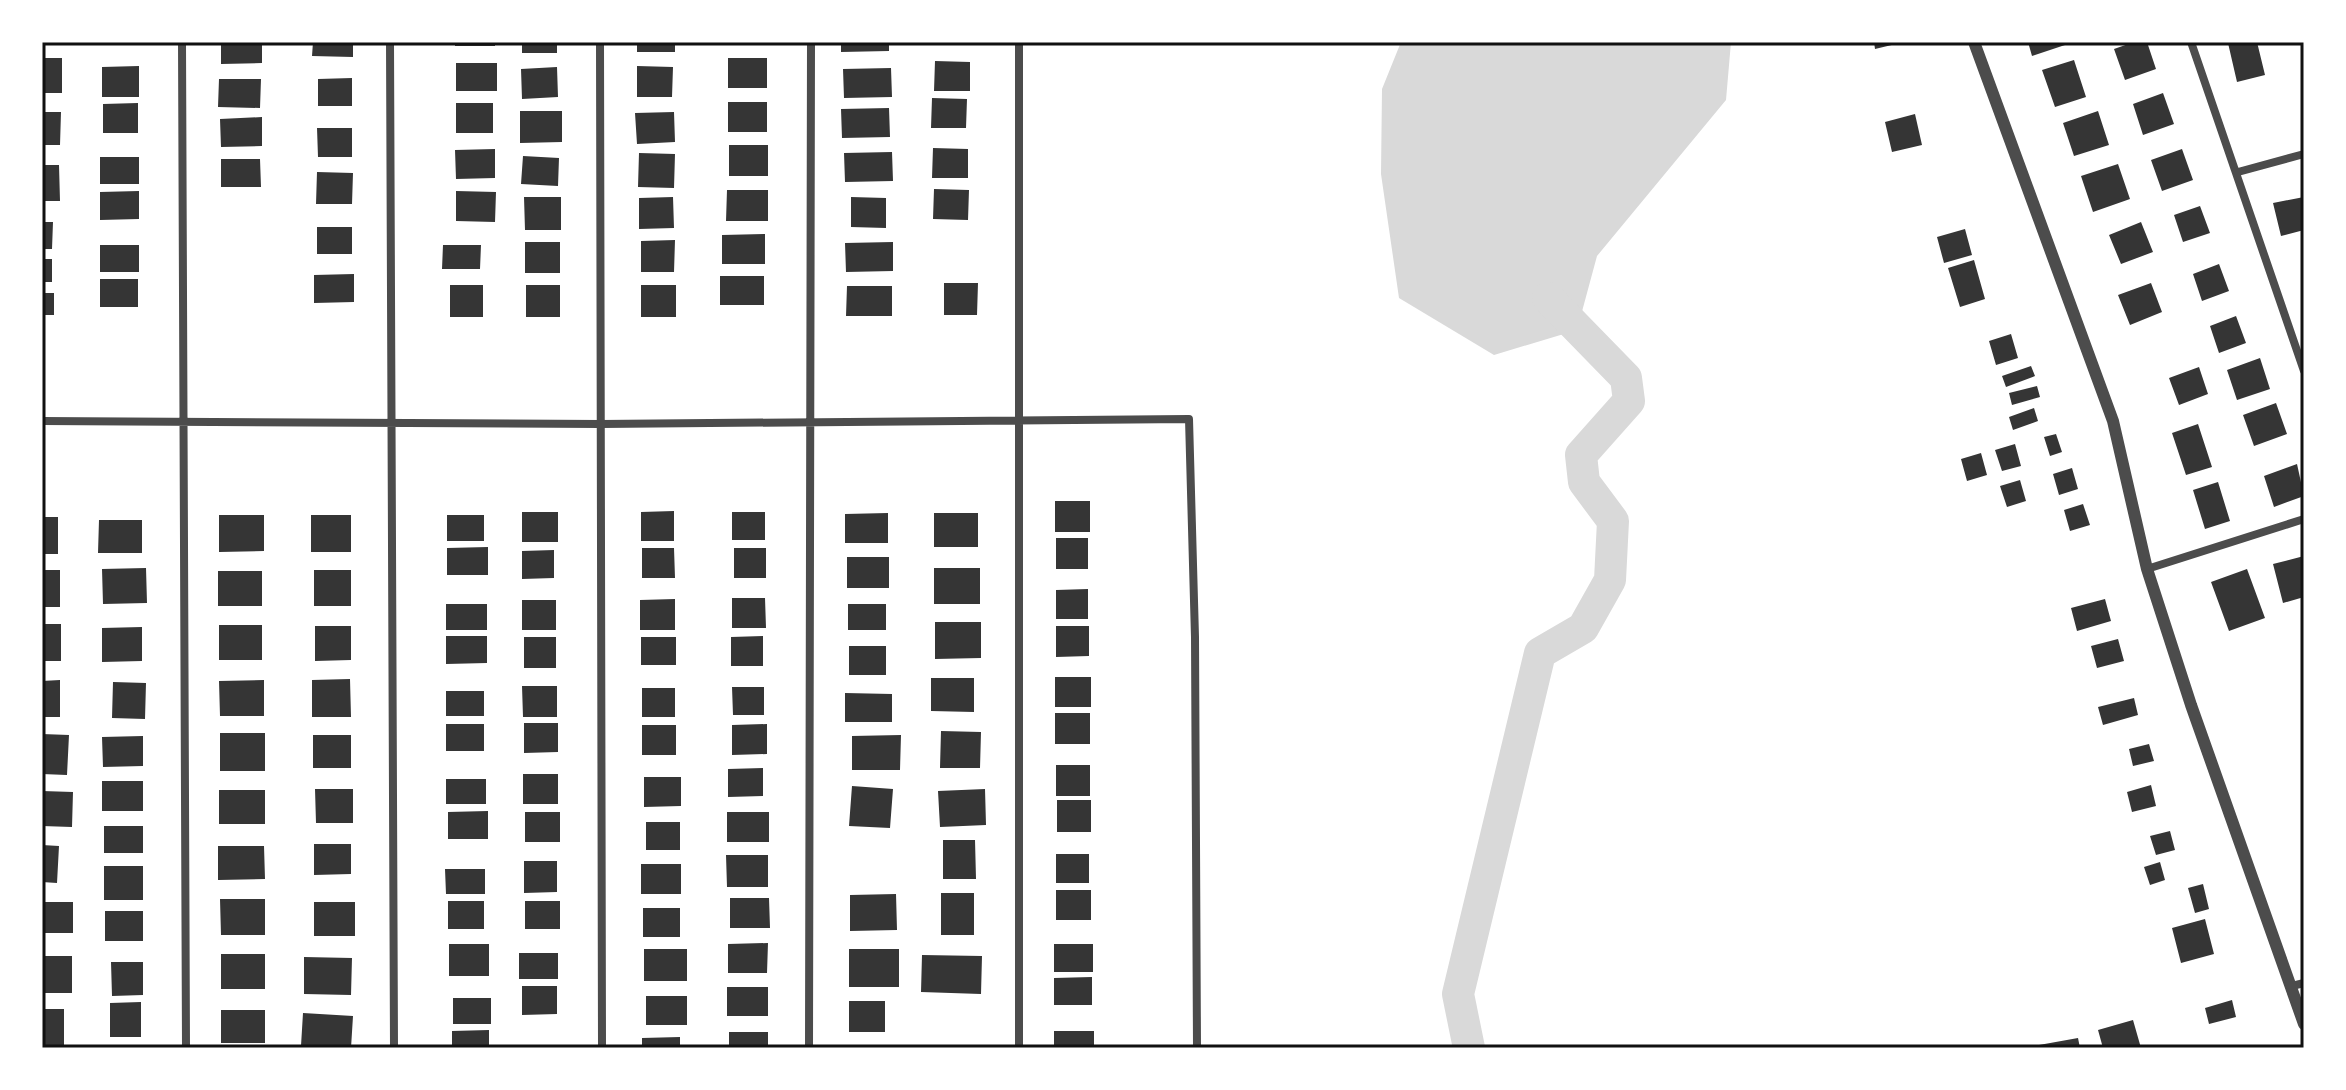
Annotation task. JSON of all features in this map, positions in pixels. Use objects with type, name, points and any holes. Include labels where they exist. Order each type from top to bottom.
[{"type":"street","points":[[182,42],[186,1048]]},
{"type":"street","points":[[390,42],[394,1048]]},
{"type":"street","points":[[600,42],[602,1048]]},
{"type":"street","points":[[809,1048],[811,42]]},
{"type":"street","points":[[1019,42],[1019,1048]]},
{"type":"street","points":[[1974,42],[2113,421],[2147,569],[2191,705],[2298,985],[2304,1024]]},
{"type":"street","points":[[2191,42],[2304,369]]},
{"type":"street","points":[[2238,172],[2304,154]]},
{"type":"street","points":[[42,421],[601,424],[1189,419],[1195,637],[1197,1048]]},
{"type":"street","points":[[2147,569],[2304,519]]},
{"type":"shaded area","points":[[1401,42],[1731,42],[1726,100],[1597,256],[1577,330],[1494,355],[1399,298],[1381,174],[1382,89]]},
{"type":"building","points":[[221,42],[262,42],[262,63],[221,64]]},
{"type":"building","points":[[313,42],[353,42],[353,57],[312,56]]},
{"type":"building","points":[[455,42],[495,42],[495,46],[455,46]]},
{"type":"building","points":[[522,42],[557,42],[557,53],[522,53]]},
{"type":"building","points":[[637,42],[675,42],[675,52],[637,52]]},
{"type":"building","points":[[841,42],[889,42],[889,51],[841,52]]},
{"type":"building","points":[[1874,42],[1900,42],[1900,43],[1875,49]]},
{"type":"building","points":[[2028,42],[2071,42],[2071,43],[2032,56]]},
{"type":"building","points":[[2134,42],[2147,42],[2156,69],[2125,80],[2114,49]]},
{"type":"building","points":[[2257,42],[2265,75],[2237,82],[2228,43]]},
{"type":"building","points":[[42,58],[62,58],[62,93],[42,93]]},
{"type":"building","points":[[728,58],[767,58],[767,88],[728,88]]},
{"type":"building","points":[[2074,60],[2086,97],[2055,107],[2042,70]]},
{"type":"building","points":[[935,61],[970,62],[970,91],[934,91]]},
{"type":"building","points":[[456,63],[497,63],[497,91],[456,91]]},
{"type":"building","points":[[139,66],[139,97],[102,97],[102,67]]},
{"type":"building","points":[[637,66],[673,67],[672,97],[637,97]]},
{"type":"building","points":[[557,67],[558,97],[522,99],[521,69]]},
{"type":"building","points":[[891,68],[892,97],[844,98],[843,69]]},
{"type":"building","points":[[352,78],[352,106],[318,106],[318,79]]},
{"type":"building","points":[[219,79],[261,79],[260,108],[218,107]]},
{"type":"building","points":[[2163,93],[2174,124],[2143,135],[2133,104]]},
{"type":"building","points":[[932,98],[967,99],[966,128],[931,128]]},
{"type":"building","points":[[728,102],[767,102],[767,132],[728,132]]},
{"type":"building","points":[[138,103],[138,133],[103,133],[103,104]]},
{"type":"building","points":[[456,103],[493,103],[493,133],[456,133]]},
{"type":"building","points":[[889,108],[890,137],[842,138],[841,109]]},
{"type":"building","points":[[520,111],[562,111],[562,142],[520,143]]},
{"type":"building","points":[[2098,111],[2109,145],[2074,156],[2063,123]]},
{"type":"building","points":[[42,112],[61,112],[60,145],[42,145]]},
{"type":"building","points":[[674,112],[675,142],[637,144],[635,113]]},
{"type":"building","points":[[1915,114],[1922,145],[1892,152],[1885,122]]},
{"type":"building","points":[[262,117],[262,146],[221,147],[220,119]]},
{"type":"building","points":[[317,128],[352,128],[352,157],[318,157]]},
{"type":"building","points":[[729,145],[768,145],[768,176],[729,176]]},
{"type":"building","points":[[933,148],[968,149],[968,178],[932,178]]},
{"type":"building","points":[[495,149],[495,178],[456,179],[455,150]]},
{"type":"building","points":[[2182,149],[2193,180],[2162,191],[2151,160]]},
{"type":"building","points":[[892,152],[893,181],[845,182],[844,153]]},
{"type":"building","points":[[639,153],[675,154],[674,188],[638,187]]},
{"type":"building","points":[[523,156],[559,158],[558,186],[521,184]]},
{"type":"building","points":[[100,157],[139,157],[139,184],[100,184]]},
{"type":"building","points":[[221,159],[260,159],[261,187],[221,187]]},
{"type":"building","points":[[2118,164],[2130,199],[2093,212],[2081,176]]},
{"type":"building","points":[[42,165],[59,165],[60,201],[42,201]]},
{"type":"building","points":[[317,172],[353,173],[352,204],[316,204]]},
{"type":"building","points":[[934,189],[969,190],[968,220],[933,219]]},
{"type":"building","points":[[727,190],[768,190],[768,221],[726,221]]},
{"type":"building","points":[[139,191],[139,219],[100,220],[100,192]]},
{"type":"building","points":[[456,191],[496,192],[495,222],[456,221]]},
{"type":"building","points":[[524,197],[561,197],[561,230],[525,230]]},
{"type":"building","points":[[673,197],[674,228],[639,229],[639,198]]},
{"type":"building","points":[[851,197],[886,198],[886,228],[851,227]]},
{"type":"building","points":[[2304,197],[2304,230],[2281,236],[2273,203]]},
{"type":"building","points":[[2200,206],[2210,233],[2183,242],[2174,215]]},
{"type":"building","points":[[42,222],[53,222],[52,249],[42,249]]},
{"type":"building","points":[[2141,222],[2153,252],[2121,264],[2109,235]]},
{"type":"building","points":[[317,227],[352,227],[352,254],[317,254]]},
{"type":"building","points":[[1965,229],[1972,255],[1944,263],[1937,237]]},
{"type":"building","points":[[765,234],[765,264],[722,264],[722,235]]},
{"type":"building","points":[[675,240],[674,272],[641,272],[641,241]]},
{"type":"building","points":[[525,242],[560,242],[560,273],[525,273]]},
{"type":"building","points":[[893,242],[893,271],[846,272],[845,243]]},
{"type":"building","points":[[100,245],[139,245],[139,272],[100,272]]},
{"type":"building","points":[[443,245],[481,245],[480,269],[442,269]]},
{"type":"building","points":[[42,259],[52,259],[52,282],[42,282]]},
{"type":"building","points":[[1974,260],[1985,299],[1960,307],[1948,268]]},
{"type":"building","points":[[2219,264],[2229,291],[2202,301],[2193,274]]},
{"type":"building","points":[[354,274],[354,302],[314,303],[314,275]]},
{"type":"building","points":[[720,276],[764,276],[764,305],[720,305]]},
{"type":"building","points":[[100,279],[138,279],[138,307],[100,307]]},
{"type":"building","points":[[944,283],[978,283],[977,315],[944,315]]},
{"type":"building","points":[[2151,283],[2162,312],[2130,325],[2118,295]]},
{"type":"building","points":[[450,285],[483,285],[483,317],[450,317]]},
{"type":"building","points":[[526,285],[560,285],[560,317],[526,317]]},
{"type":"building","points":[[641,285],[676,285],[676,317],[641,317]]},
{"type":"building","points":[[847,286],[892,286],[892,316],[846,316]]},
{"type":"building","points":[[42,293],[54,293],[54,315],[42,315]]},
{"type":"building","points":[[2236,316],[2246,343],[2219,353],[2210,326]]},
{"type":"building","points":[[2011,334],[2018,358],[1996,365],[1989,341]]},
{"type":"building","points":[[2260,358],[2270,389],[2237,400],[2227,370]]},
{"type":"building","points":[[2031,366],[2035,376],[2006,387],[2002,376]]},
{"type":"building","points":[[2199,367],[2208,394],[2179,405],[2169,378]]},
{"type":"building","points":[[2037,386],[2040,397],[2012,405],[2009,393]]},
{"type":"building","points":[[2276,403],[2287,434],[2254,446],[2243,415]]},
{"type":"building","points":[[2034,408],[2038,421],[2013,430],[2009,417]]},
{"type":"building","points":[[2198,424],[2212,467],[2186,475],[2172,433]]},
{"type":"building","points":[[2056,434],[2062,452],[2050,456],[2044,437]]},
{"type":"building","points":[[2015,444],[2021,466],[2002,471],[1995,450]]},
{"type":"building","points":[[1981,453],[1987,475],[1967,481],[1961,459]]},
{"type":"building","points":[[2297,464],[2304,496],[2274,507],[2264,476]]},
{"type":"building","points":[[2072,468],[2078,489],[2059,495],[2053,474]]},
{"type":"building","points":[[2020,480],[2026,501],[2007,507],[2000,486]]},
{"type":"building","points":[[2218,482],[2230,521],[2205,529],[2193,490]]},
{"type":"building","points":[[1055,501],[1090,501],[1090,532],[1055,532]]},
{"type":"building","points":[[2083,504],[2090,525],[2070,531],[2064,510]]},
{"type":"building","points":[[674,511],[674,541],[641,541],[641,512]]},
{"type":"building","points":[[522,512],[558,512],[558,542],[522,542]]},
{"type":"building","points":[[732,512],[765,512],[765,540],[732,540]]},
{"type":"building","points":[[888,513],[888,543],[845,543],[845,514]]},
{"type":"building","points":[[934,513],[978,513],[978,547],[934,547]]},
{"type":"building","points":[[219,515],[264,515],[264,551],[219,552]]},
{"type":"building","points":[[311,515],[351,515],[351,552],[311,552]]},
{"type":"building","points":[[447,515],[484,515],[484,541],[447,541]]},
{"type":"building","points":[[42,517],[58,517],[58,554],[42,554]]},
{"type":"building","points":[[99,520],[142,520],[142,553],[98,553]]},
{"type":"building","points":[[1056,538],[1088,538],[1088,569],[1056,569]]},
{"type":"building","points":[[488,547],[488,575],[447,575],[447,548]]},
{"type":"building","points":[[642,548],[674,548],[675,578],[642,578]]},
{"type":"building","points":[[734,548],[766,548],[766,578],[734,578]]},
{"type":"building","points":[[554,550],[554,578],[522,579],[522,551]]},
{"type":"building","points":[[2304,556],[2304,597],[2283,603],[2273,564]]},
{"type":"building","points":[[847,557],[889,557],[889,588],[847,588]]},
{"type":"building","points":[[146,568],[147,603],[103,604],[102,569]]},
{"type":"building","points":[[934,568],[980,568],[980,604],[934,604]]},
{"type":"building","points":[[2247,569],[2265,618],[2229,631],[2211,582]]},
{"type":"building","points":[[42,570],[60,570],[60,607],[42,607]]},
{"type":"building","points":[[314,570],[351,570],[351,606],[314,606]]},
{"type":"building","points":[[218,571],[262,571],[262,606],[218,606]]},
{"type":"building","points":[[1088,589],[1088,619],[1056,619],[1056,590]]},
{"type":"building","points":[[732,598],[765,598],[766,628],[732,628]]},
{"type":"building","points":[[675,599],[675,630],[640,630],[640,600]]},
{"type":"building","points":[[2105,599],[2111,621],[2077,631],[2071,608]]},
{"type":"building","points":[[522,600],[556,600],[556,630],[522,630]]},
{"type":"building","points":[[446,604],[487,604],[487,630],[446,630]]},
{"type":"building","points":[[848,604],[886,604],[886,630],[848,630]]},
{"type":"building","points":[[935,622],[981,622],[981,658],[935,659]]},
{"type":"building","points":[[42,624],[61,624],[61,661],[42,661]]},
{"type":"building","points":[[219,625],[262,625],[262,660],[219,660]]},
{"type":"building","points":[[315,626],[351,626],[351,660],[315,661]]},
{"type":"building","points":[[1056,626],[1089,626],[1089,656],[1056,657]]},
{"type":"building","points":[[142,627],[142,661],[102,662],[102,628]]},
{"type":"building","points":[[446,636],[487,636],[487,663],[446,664]]},
{"type":"building","points":[[763,636],[763,666],[731,666],[731,637]]},
{"type":"building","points":[[524,637],[556,637],[556,668],[524,668]]},
{"type":"building","points":[[641,637],[676,637],[676,665],[641,665]]},
{"type":"building","points":[[2118,639],[2124,661],[2097,668],[2091,646]]},
{"type":"building","points":[[849,646],[886,646],[886,675],[849,675]]},
{"type":"building","points":[[1055,677],[1091,677],[1091,707],[1055,707]]},
{"type":"building","points":[[931,678],[974,678],[974,712],[931,711]]},
{"type":"building","points":[[350,679],[351,717],[312,717],[312,680]]},
{"type":"building","points":[[60,680],[60,717],[42,717],[42,681]]},
{"type":"building","points":[[264,680],[264,716],[220,716],[219,681]]},
{"type":"building","points":[[113,682],[146,683],[145,719],[112,718]]},
{"type":"building","points":[[522,686],[557,686],[557,717],[523,717]]},
{"type":"building","points":[[732,687],[764,687],[764,715],[733,715]]},
{"type":"building","points":[[642,688],[675,688],[675,717],[642,717]]},
{"type":"building","points":[[446,691],[484,691],[484,716],[446,716]]},
{"type":"building","points":[[845,693],[892,694],[892,722],[845,722]]},
{"type":"building","points":[[2134,698],[2138,715],[2103,725],[2098,707]]},
{"type":"building","points":[[1055,713],[1090,713],[1090,744],[1055,744]]},
{"type":"building","points":[[524,723],[558,723],[558,752],[524,753]]},
{"type":"building","points":[[446,724],[484,724],[484,751],[446,751]]},
{"type":"building","points":[[767,724],[767,754],[732,755],[732,725]]},
{"type":"building","points":[[642,725],[676,725],[676,755],[642,755]]},
{"type":"building","points":[[941,731],[981,732],[980,768],[940,768]]},
{"type":"building","points":[[220,733],[265,733],[265,771],[220,771]]},
{"type":"building","points":[[42,734],[69,735],[67,775],[42,774]]},
{"type":"building","points":[[313,735],[351,735],[351,768],[313,768]]},
{"type":"building","points":[[901,735],[900,770],[852,770],[852,736]]},
{"type":"building","points":[[143,736],[143,766],[103,767],[102,737]]},
{"type":"building","points":[[2149,744],[2154,761],[2133,766],[2129,749]]},
{"type":"building","points":[[1056,765],[1090,765],[1090,796],[1056,796]]},
{"type":"building","points":[[763,768],[763,796],[728,797],[728,769]]},
{"type":"building","points":[[523,774],[558,774],[558,804],[523,804]]},
{"type":"building","points":[[644,777],[681,777],[681,806],[644,807]]},
{"type":"building","points":[[446,779],[486,779],[486,804],[446,804]]},
{"type":"building","points":[[102,781],[143,781],[143,811],[102,811]]},
{"type":"building","points":[[2151,785],[2156,806],[2132,812],[2127,792]]},
{"type":"building","points":[[852,786],[893,789],[890,828],[849,826]]},
{"type":"building","points":[[315,789],[353,789],[353,823],[316,823]]},
{"type":"building","points":[[985,789],[986,825],[940,827],[938,791]]},
{"type":"building","points":[[219,790],[265,790],[265,824],[219,824]]},
{"type":"building","points":[[42,791],[73,792],[72,827],[42,826]]},
{"type":"building","points":[[1057,800],[1091,800],[1091,832],[1057,832]]},
{"type":"building","points":[[488,811],[488,839],[448,839],[448,812]]},
{"type":"building","points":[[525,812],[560,812],[560,842],[525,842]]},
{"type":"building","points":[[727,812],[769,812],[769,842],[727,842]]},
{"type":"building","points":[[646,822],[680,822],[680,850],[646,850]]},
{"type":"building","points":[[104,826],[143,826],[143,853],[104,853]]},
{"type":"building","points":[[2170,831],[2175,850],[2156,855],[2150,836]]},
{"type":"building","points":[[943,840],[975,840],[976,879],[943,879]]},
{"type":"building","points":[[314,844],[351,844],[351,874],[314,875]]},
{"type":"building","points":[[42,845],[59,846],[57,883],[42,882]]},
{"type":"building","points":[[218,846],[264,846],[265,879],[218,880]]},
{"type":"building","points":[[1056,854],[1089,854],[1089,883],[1056,883]]},
{"type":"building","points":[[726,855],[768,855],[768,887],[727,887]]},
{"type":"building","points":[[524,861],[557,861],[557,892],[524,893]]},
{"type":"building","points":[[2160,862],[2165,880],[2150,885],[2144,867]]},
{"type":"building","points":[[641,864],[681,864],[681,894],[641,894]]},
{"type":"building","points":[[104,866],[143,866],[143,900],[104,900]]},
{"type":"building","points":[[445,869],[485,869],[485,894],[446,894]]},
{"type":"building","points":[[2203,884],[2209,909],[2195,913],[2188,888]]},
{"type":"building","points":[[1056,890],[1091,890],[1091,920],[1056,920]]},
{"type":"building","points":[[941,893],[974,893],[974,935],[941,935]]},
{"type":"building","points":[[896,894],[897,930],[850,931],[850,895]]},
{"type":"building","points":[[730,898],[769,898],[770,928],[730,928]]},
{"type":"building","points":[[220,899],[265,899],[265,935],[221,935]]},
{"type":"building","points":[[448,901],[484,901],[484,929],[448,929]]},
{"type":"building","points":[[525,901],[560,901],[560,929],[525,929]]},
{"type":"building","points":[[42,902],[73,902],[73,933],[42,933]]},
{"type":"building","points":[[314,902],[355,902],[355,936],[314,936]]},
{"type":"building","points":[[643,908],[680,908],[680,937],[643,937]]},
{"type":"building","points":[[105,911],[143,911],[143,941],[105,941]]},
{"type":"building","points":[[2205,919],[2214,954],[2181,963],[2172,928]]},
{"type":"building","points":[[768,943],[767,973],[728,973],[728,944]]},
{"type":"building","points":[[449,944],[489,944],[489,976],[449,976]]},
{"type":"building","points":[[1054,944],[1093,944],[1093,972],[1054,972]]},
{"type":"building","points":[[644,949],[687,949],[687,981],[644,981]]},
{"type":"building","points":[[849,949],[899,949],[899,987],[849,987]]},
{"type":"building","points":[[519,953],[558,953],[558,979],[519,979]]},
{"type":"building","points":[[221,954],[265,954],[265,989],[221,989]]},
{"type":"building","points":[[922,955],[982,956],[981,994],[921,992]]},
{"type":"building","points":[[42,956],[72,956],[72,993],[42,993]]},
{"type":"building","points":[[304,957],[352,958],[351,995],[304,994]]},
{"type":"building","points":[[111,962],[143,962],[143,995],[112,996]]},
{"type":"building","points":[[1092,977],[1092,1005],[1054,1005],[1054,978]]},
{"type":"building","points":[[522,986],[557,986],[557,1014],[522,1015]]},
{"type":"building","points":[[727,987],[768,987],[768,1016],[727,1016]]},
{"type":"building","points":[[646,996],[687,996],[687,1025],[646,1025]]},
{"type":"building","points":[[453,998],[491,998],[491,1024],[453,1024]]},
{"type":"building","points":[[2232,1000],[2236,1017],[2209,1024],[2205,1008]]},
{"type":"building","points":[[849,1001],[885,1001],[885,1032],[849,1032]]},
{"type":"building","points":[[141,1002],[141,1037],[110,1037],[110,1003]]},
{"type":"building","points":[[42,1009],[64,1009],[64,1045],[42,1045]]},
{"type":"building","points":[[221,1010],[265,1010],[265,1043],[221,1043]]},
{"type":"building","points":[[303,1013],[353,1016],[351,1048],[301,1046]]},
{"type":"building","points":[[2133,1020],[2141,1048],[2103,1048],[2098,1030]]},
{"type":"building","points":[[489,1030],[489,1048],[452,1048],[452,1031]]},
{"type":"building","points":[[1054,1031],[1094,1031],[1094,1048],[1054,1048]]},
{"type":"building","points":[[729,1032],[768,1032],[768,1048],[729,1048]]},
{"type":"building","points":[[680,1037],[680,1048],[642,1048],[642,1038]]},
{"type":"building","points":[[2078,1038],[2080,1048],[2039,1048],[2039,1045]]},
{"type":"waterway","points":[[1469,1048],[1458,994],[1540,653],[1583,628],[1610,580],[1613,521],[1584,482],[1581,455],[1629,401],[1626,378],[1548,298]]}]
